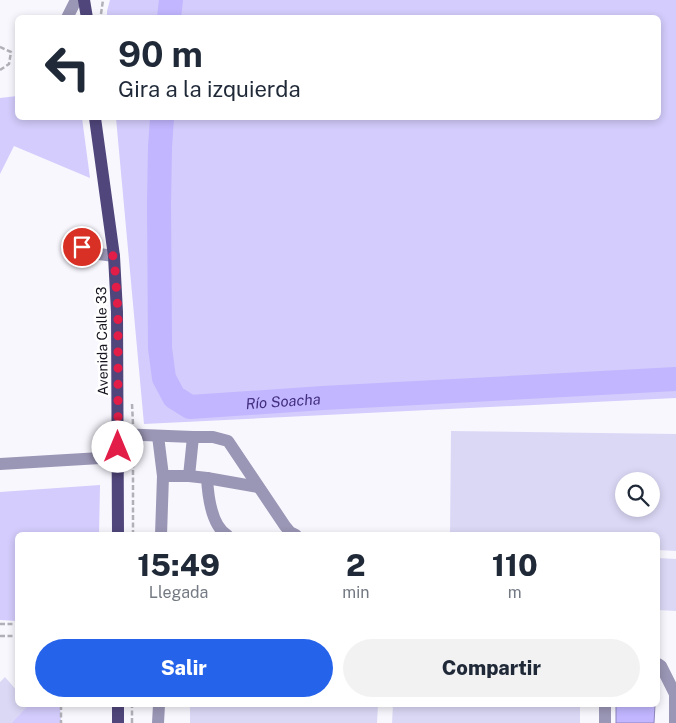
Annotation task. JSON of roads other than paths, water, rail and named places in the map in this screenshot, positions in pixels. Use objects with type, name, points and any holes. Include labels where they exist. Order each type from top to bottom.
[{"type":"main road","points":[[84,0],[87,15]]},
{"type":"main road","points":[[87,15],[91,0]]},
{"type":"main road","name":"Avenida Calle 33","points":[[94,120],[114,256],[118,312],[118,532]]},
{"type":"main road","points":[[118,707],[118,723]]},
{"type":"street","points":[[68,15],[76,0]]},
{"type":"street","points":[[82,247],[99,254],[114,256]]},
{"type":"street","points":[[118,434],[213,437],[228,441],[284,526],[290,532]]},
{"type":"street","points":[[158,436],[163,476],[161,532]]},
{"type":"street","points":[[189,476],[193,437]]},
{"type":"street","points":[[0,464],[118,457]]},
{"type":"street","points":[[163,476],[207,478],[258,487]]},
{"type":"street","points":[[207,478],[208,496],[212,513],[223,532]]},
{"type":"street","points":[[660,665],[674,694],[675,723]]},
{"type":"street","points":[[158,707],[158,723]]},
{"type":"street","points":[[605,707],[605,723]]},
{"type":"waterway","name":"Río Soacha","points":[[169,15],[171,0]]},
{"type":"waterway","name":"Río Soacha","points":[[162,120],[159,204],[160,348],[164,378],[174,397],[190,407],[676,379]]}]
